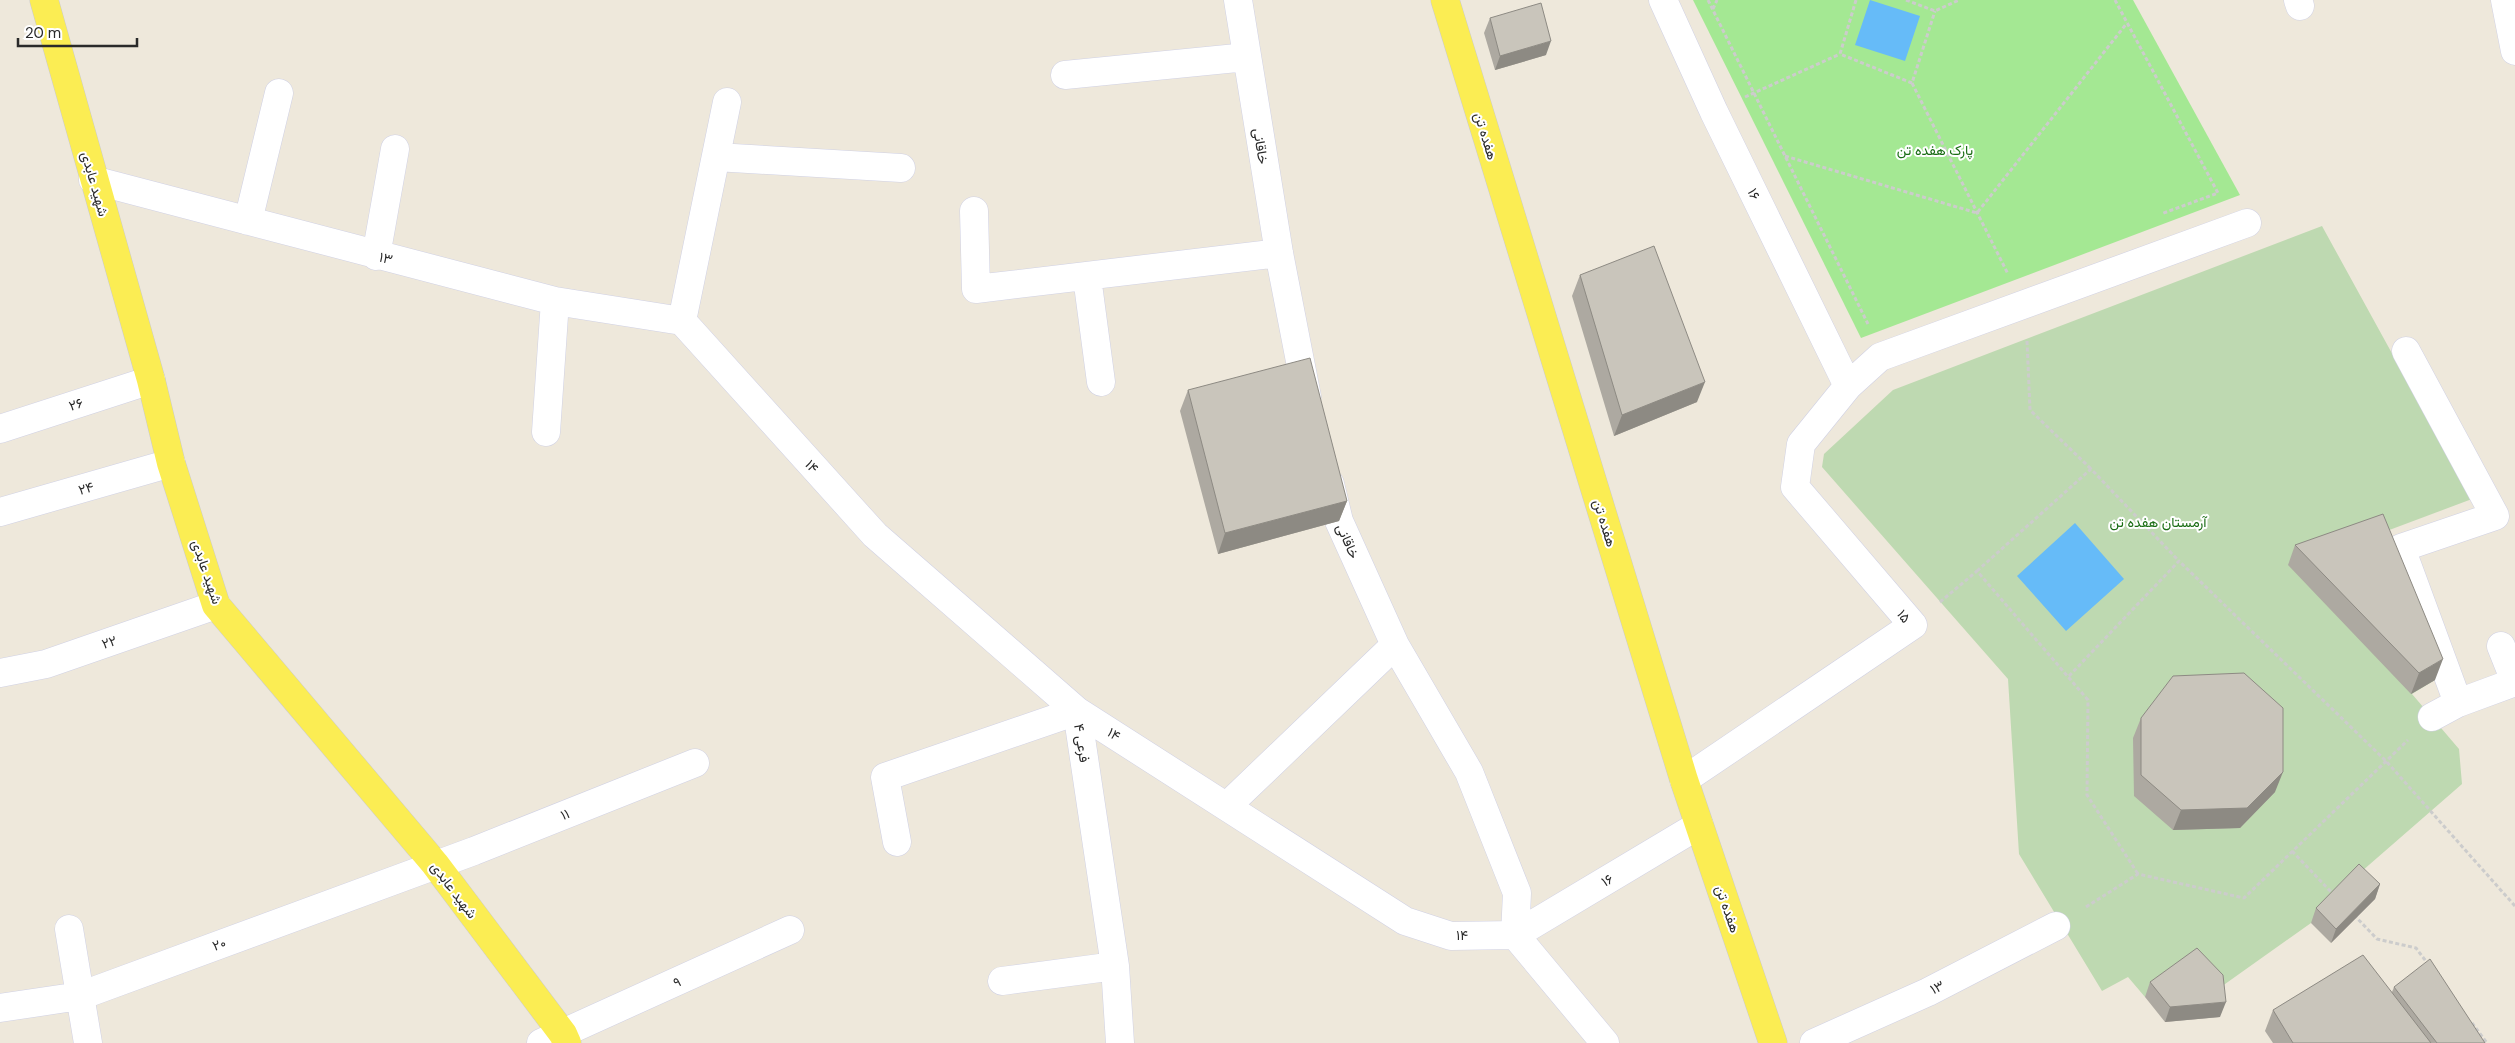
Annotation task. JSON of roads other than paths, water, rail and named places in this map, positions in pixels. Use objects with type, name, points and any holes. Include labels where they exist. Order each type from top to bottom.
[{"type":"main road","name":"شهید عابدی","points":[[44,0],[151,380],[171,463],[216,605],[435,864],[557,1040]]},
{"type":"main road","name":"هفده تن","points":[[1445,0],[1684,780],[1773,1043]]},
{"type":"street","name":"خاقانی","points":[[1238,0],[1278,253],[1302,379],[1312,417]]},
{"type":"street","name":"۱۶","points":[[1663,0],[1714,112],[1848,386]]},
{"type":"street","points":[[2505,0],[2515,51]]},
{"type":"street","points":[[1064,75],[1247,57]]},
{"type":"street","points":[[248,221],[279,93]]},
{"type":"street","points":[[682,321],[728,102]]},
{"type":"street","points":[[376,256],[395,149]]},
{"type":"street","points":[[716,157],[901,168]]},
{"type":"street","name":"۱۳","points":[[94,180],[376,256],[556,301],[682,321]]},
{"type":"street","points":[[974,211],[976,289],[1278,253]]},
{"type":"street","name":"۱۵","points":[[1684,780],[1913,625],[1795,487],[1801,444],[1848,386],[1880,357],[2247,223]]},
{"type":"street","points":[[1087,277],[1101,382]]},
{"type":"street","points":[[546,432],[556,301]]},
{"type":"street","name":"۱۴","points":[[682,321],[875,535],[1077,711],[1405,921],[1451,936],[1515,935]]},
{"type":"street","points":[[2406,351],[2495,516],[2401,548],[2458,703]]},
{"type":"street","name":"۲۶","points":[[0,429],[151,380]]},
{"type":"street","name":"۲۴","points":[[0,512],[171,463]]},
{"type":"street","name":"خاقانی","points":[[1324,464],[1339,521],[1395,646],[1469,772],[1517,893],[1515,935]]},
{"type":"street","name":"۲۲","points":[[0,673],[46,664],[216,605]]},
{"type":"street","points":[[1227,806],[1395,646]]},
{"type":"street","points":[[2432,717],[2458,703],[2515,681],[2501,646]]},
{"type":"street","name":"فرعی ۴","points":[[897,842],[885,777],[1077,711],[1115,966],[1120,1043]]},
{"type":"street","name":"۱۱","points":[[435,864],[474,851],[695,763]]},
{"type":"street","name":"۱۶","points":[[1515,935],[1700,825]]},
{"type":"street","name":"۲۰","points":[[0,1008],[80,996],[435,864]]},
{"type":"street","name":"۱۳","points":[[1814,1043],[1928,992],[2056,926]]},
{"type":"street","points":[[69,930],[88,1043]]},
{"type":"street","name":"۹","points":[[557,1040],[790,930]]},
{"type":"street","points":[[1515,935],[1606,1043]]},
{"type":"street","points":[[1002,982],[1115,966]]},
{"type":"water","points":[[1870,0],[1920,16],[1905,61],[1855,45]]},
{"type":"water","points":[[2075,523],[2124,579],[2066,631],[2017,576]]},
{"type":"park label","name":"پارک هفده تن","points":[[1935,150]]},
{"type":"park label","name":"آرمستان هفده تن","points":[[2158,522]]}]
